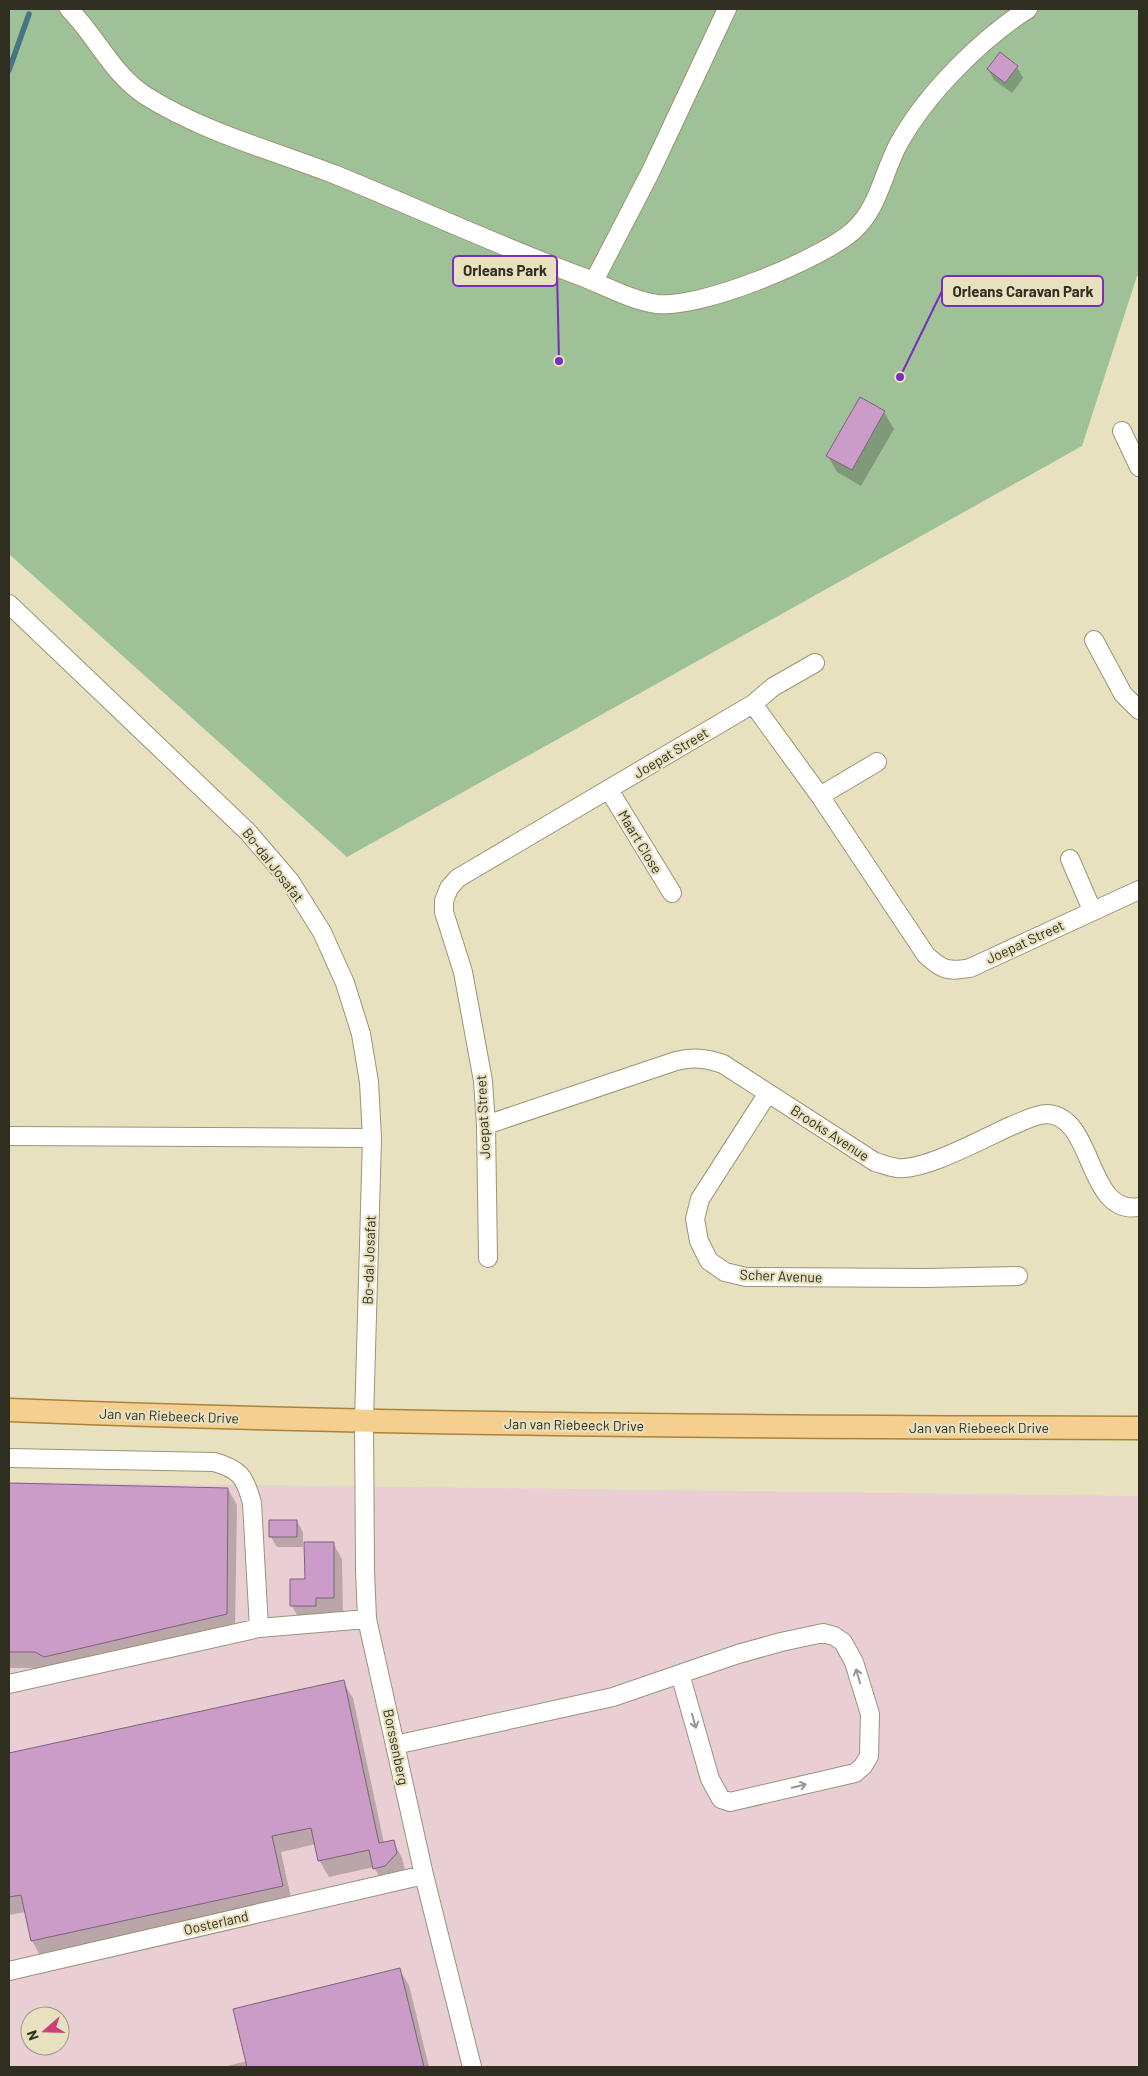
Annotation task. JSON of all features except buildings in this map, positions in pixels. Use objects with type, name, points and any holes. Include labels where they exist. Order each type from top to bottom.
[{"type":"main road","name":"Jan van Riebeeck Drive","points":[[9,1410],[233,1419],[713,1427],[1139,1428]]},
{"type":"street","points":[[69,9],[80,20],[118,72],[144,94],[181,116],[224,134],[334,174],[526,256],[594,281],[629,297],[660,304],[693,300],[762,280],[804,261],[854,230],[870,210],[898,145],[918,113],[964,61],[989,37],[1028,9]]},
{"type":"street","points":[[594,281],[650,173],[727,9]]},
{"type":"street","points":[[1122,431],[1139,464]]},
{"type":"street","name":"Bo-dal Josafat","points":[[9,604],[248,832],[290,881],[322,932],[346,983],[361,1034],[369,1082],[372,1138],[364,1421]]},
{"type":"street","points":[[1094,640],[1123,694],[1139,710]]},
{"type":"street","points":[[753,704],[773,687],[815,663]]},
{"type":"street","name":"Joepat Street","points":[[488,1258],[486,1125],[483,1081],[463,972],[444,912],[449,888],[458,878],[753,704],[820,796],[926,955],[939,967],[954,971],[970,968],[1092,910],[1139,890]]},
{"type":"street","points":[[820,796],[877,762]]},
{"type":"street","name":"Maart Close","points":[[609,790],[672,893]]},
{"type":"street","points":[[1070,859],[1092,910]]},
{"type":"street","name":"Brooks Avenue","points":[[486,1125],[666,1064],[690,1058],[707,1058],[723,1064],[875,1162],[897,1168],[917,1166],[1028,1119],[1046,1114],[1060,1117],[1072,1127],[1102,1187],[1112,1199],[1124,1206],[1139,1206]]},
{"type":"street","name":"Scher Avenue","points":[[768,1093],[700,1199],[695,1218],[699,1241],[709,1261],[725,1272],[746,1277],[934,1278],[1018,1276]]},
{"type":"street","points":[[9,1136],[372,1138]]},
{"type":"street","name":"Borssenberg","points":[[364,1421],[367,1618],[424,1876],[472,2067]]},
{"type":"street","points":[[9,1458],[214,1462],[231,1467],[241,1476],[248,1488],[252,1503],[259,1628]]},
{"type":"street","points":[[9,1684],[259,1628],[367,1618]]},
{"type":"street","points":[[395,1746],[613,1697],[680,1674],[781,1642],[823,1634],[834,1636],[843,1642],[854,1662],[870,1714],[869,1756],[863,1766],[855,1773],[730,1802],[721,1799],[710,1780],[680,1674]]},
{"type":"street","name":"Oosterland","points":[[9,1971],[424,1876]]},
{"type":"shaded area","points":[[9,1482],[1139,1496],[1139,2067],[9,2067]]},
{"type":"green space","points":[[9,9],[1139,9],[1139,275],[1137,276],[1082,446],[347,857],[9,554]]},
{"type":"waterway","points":[[9,70],[29,14]]},
{"type":"place","name":"Orleans Park","points":[[559,361]]},
{"type":"place","name":"Orleans Caravan Park","points":[[900,377]]}]
